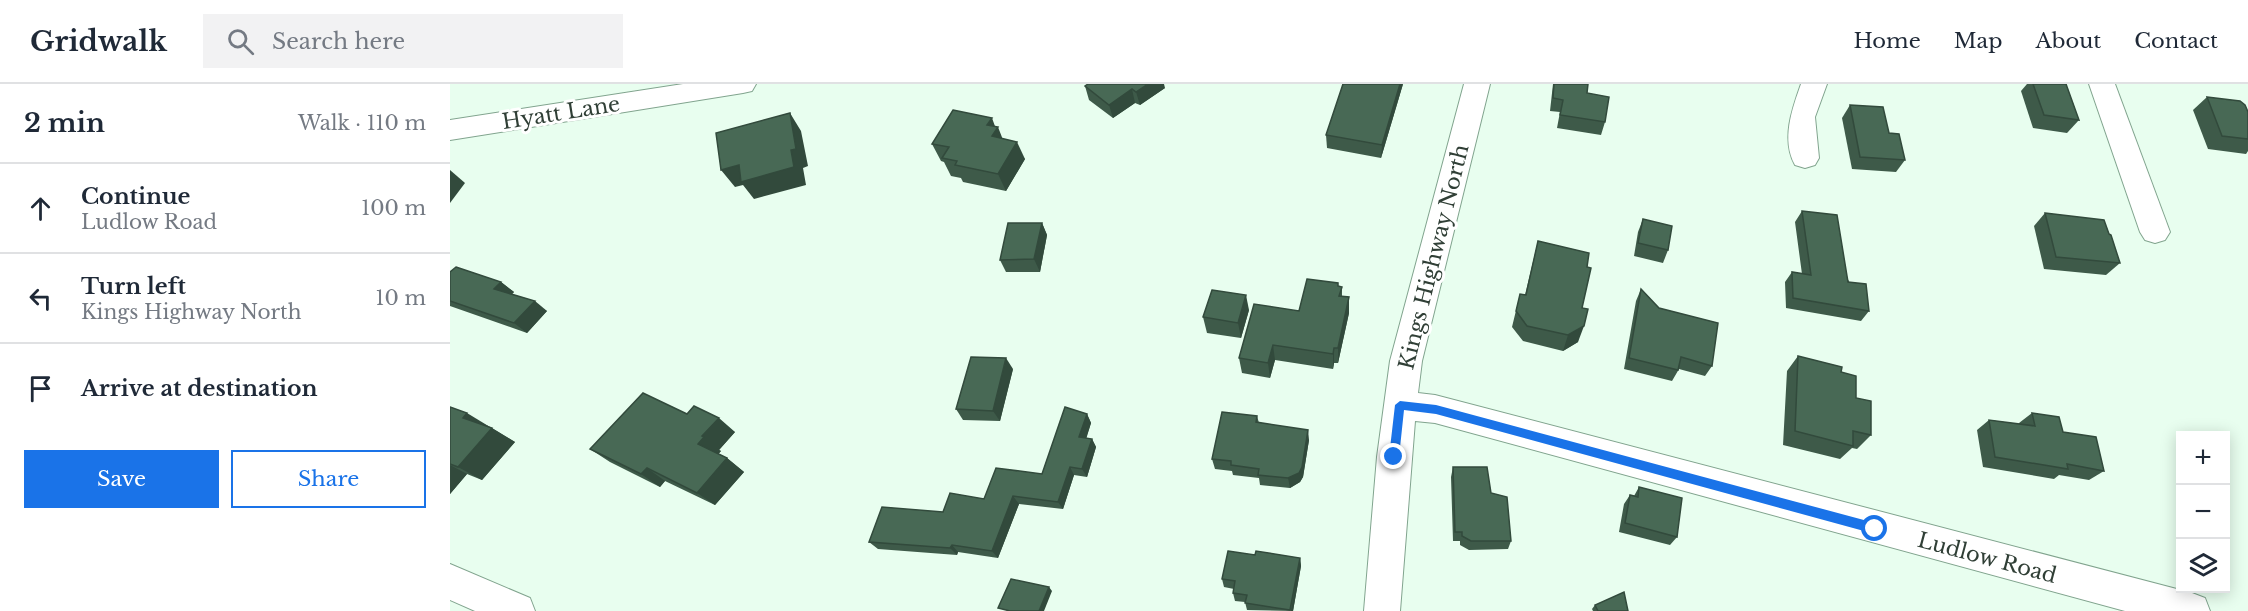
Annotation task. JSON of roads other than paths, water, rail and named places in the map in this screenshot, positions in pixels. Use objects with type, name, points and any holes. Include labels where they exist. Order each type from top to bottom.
[{"type":"street","name":"Hyatt Lane","points":[[450,130],[743,84]]},
{"type":"street","name":"Kings Highway North","points":[[1382,611],[1400,405],[1411,339],[1477,84]]},
{"type":"street","points":[[1805,158],[1802,117],[1814,84]]},
{"type":"street","points":[[2102,84],[2155,232]]},
{"type":"street","name":"Ludlow Road","points":[[1400,405],[1436,410],[2192,611]]},
{"type":"street","points":[[450,582],[517,611]]}]
